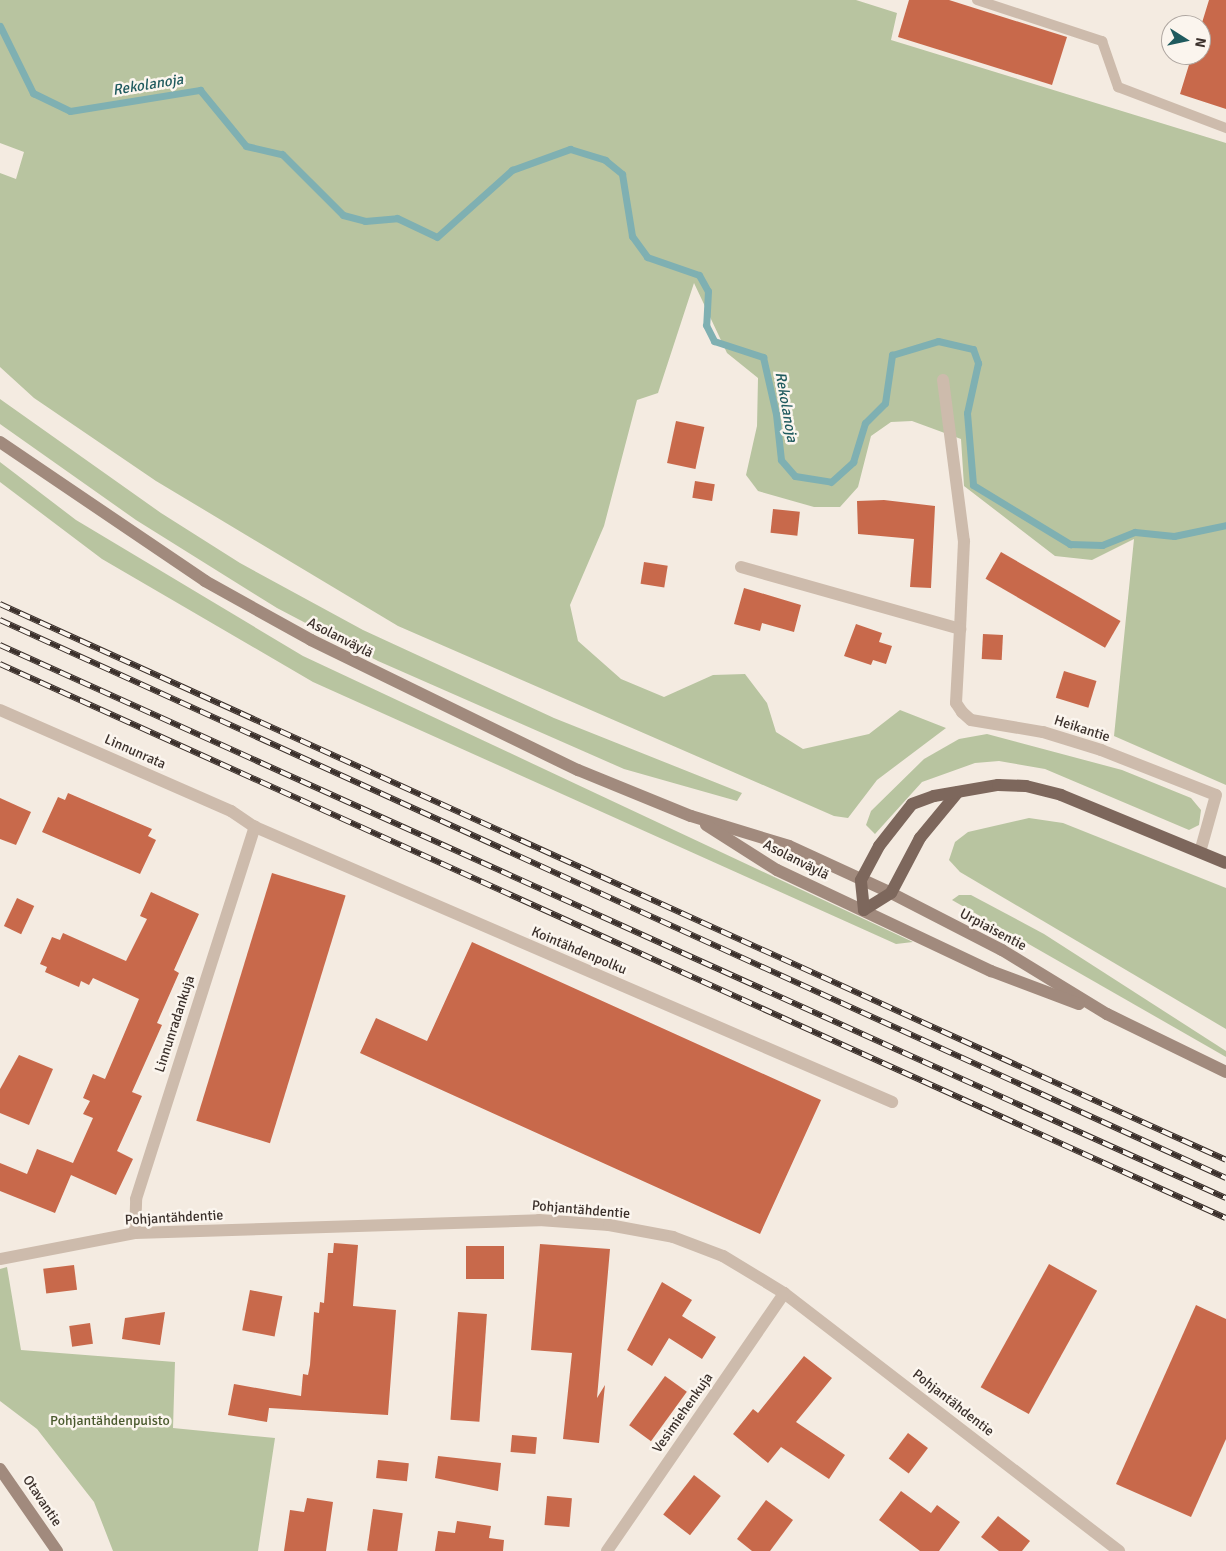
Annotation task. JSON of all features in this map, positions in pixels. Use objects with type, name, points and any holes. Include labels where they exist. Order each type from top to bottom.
[{"type":"main road","name":"Asolanväylä","points":[[0,442],[197,576],[311,640],[578,770],[691,816],[789,846],[862,880]]},
{"type":"main road","points":[[958,792],[920,838],[891,893],[864,910],[862,880],[879,846],[912,804],[958,792],[1026,786],[1061,795],[1226,863]]},
{"type":"main road","name":"Asolanväylä","points":[[691,816],[777,870],[864,910]]},
{"type":"main road","name":"Urpiaisentie","points":[[862,880],[1002,950],[1107,1014],[1226,1072]]},
{"type":"main road","name":"Urpiaisentie","points":[[864,910],[991,971],[1107,1014]]},
{"type":"main road","name":"Otavantie","points":[[0,1468],[57,1551]]},
{"type":"street","name":"Heikantie","points":[[943,380],[964,541],[956,703],[971,720],[1042,732],[1101,750],[1216,795],[1200,852]]},
{"type":"street","points":[[742,567],[960,629]]},
{"type":"street","name":"Linnunrata","points":[[0,710],[231,811],[255,827]]},
{"type":"street","name":"Kointähdenpolku","points":[[255,827],[892,1102]]},
{"type":"street","name":"Linnunradankuja","points":[[135,1233],[138,1190],[255,827]]},
{"type":"street","name":"Pohjantähdentie","points":[[0,1259],[135,1233],[539,1220],[608,1224],[673,1237],[714,1253],[784,1293],[1119,1551]]},
{"type":"street","name":"Vesimiehenkuja","points":[[607,1551],[784,1293]]},
{"type":"lane","points":[[977,0],[1102,41],[1118,86],[1226,128]]},
{"type":"green space","points":[[0,0],[856,0],[897,13],[891,40],[1226,143],[1226,785],[1114,736],[1134,539],[1092,560],[1055,556],[964,486],[961,439],[912,421],[891,422],[871,436],[858,487],[840,507],[814,507],[758,491],[746,475],[757,426],[758,378],[727,353],[694,283],[658,393],[637,400],[604,526],[570,605],[578,641],[621,679],[664,697],[713,675],[745,674],[767,703],[776,732],[803,749],[869,734],[900,710],[946,728],[877,780],[848,818],[834,816],[398,626],[156,481],[34,398],[0,367],[0,173],[16,179],[24,152],[0,143]]},
{"type":"green space","points":[[0,399],[161,513],[240,563],[363,630],[554,718],[742,793],[737,801],[624,769],[378,661],[277,608],[136,520],[0,424]]},
{"type":"green space","points":[[0,462],[76,520],[303,656],[913,942],[896,944],[313,682],[102,559],[0,482]]},
{"type":"green space","points":[[987,734],[1122,770],[1191,798],[1201,810],[1199,825],[1189,830],[1045,769],[999,761],[975,763],[922,782],[875,834],[866,825],[871,811],[924,759],[959,739]]},
{"type":"green space","points":[[1029,818],[1063,823],[1226,888],[1226,1029],[960,872],[949,860],[955,842],[968,832]]},
{"type":"green space","points":[[959,895],[971,895],[1044,934],[1226,1051],[1226,1057],[952,900]]},
{"type":"green space","name":"Pohjantähdenpuisto","points":[[7,1267],[21,1350],[175,1362],[173,1428],[275,1438],[258,1551],[113,1551],[94,1502],[37,1429],[0,1401],[0,1269]]},
{"type":"building","points":[[909,0],[949,0],[1067,37],[1052,85],[898,37]]},
{"type":"building","points":[[1209,0],[1226,0],[1226,109],[1180,94],[1189,65],[1211,65],[1211,15],[1204,15]]},
{"type":"building","points":[[676,421],[704,427],[695,469],[667,463]]},
{"type":"building","points":[[695,481],[715,484],[712,501],[692,498]]},
{"type":"building","points":[[884,500],[935,506],[931,588],[910,587],[914,539],[858,534],[857,501]]},
{"type":"building","points":[[773,509],[800,512],[797,536],[770,533]]},
{"type":"building","points":[[1001,552],[1121,621],[1105,648],[986,579]]},
{"type":"building","points":[[644,562],[668,566],[664,587],[641,584]]},
{"type":"building","points":[[744,588],[801,605],[794,632],[762,623],[760,631],[734,624]]},
{"type":"building","points":[[856,624],[882,633],[879,642],[892,646],[886,664],[873,660],[871,665],[844,656]]},
{"type":"building","points":[[983,634],[1003,635],[1002,660],[982,659]]},
{"type":"building","points":[[1064,671],[1097,681],[1088,708],[1056,698]]},
{"type":"building","points":[[68,793],[152,829],[148,836],[156,840],[140,874],[42,832],[58,797],[65,800]]},
{"type":"building","points":[[0,798],[31,812],[16,845],[0,839]]},
{"type":"building","points":[[272,873],[346,896],[270,1143],[196,1121]]},
{"type":"building","points":[[151,892],[199,914],[174,970],[179,973],[157,1023],[162,1025],[132,1092],[142,1096],[117,1151],[133,1159],[116,1195],[71,1175],[55,1213],[0,1191],[0,1163],[27,1174],[37,1149],[73,1163],[93,1118],[83,1114],[90,1101],[83,1098],[93,1074],[105,1079],[139,999],[93,978],[89,985],[81,981],[79,987],[45,972],[47,967],[40,964],[52,937],[60,940],[63,933],[126,961],[147,919],[140,916]]},
{"type":"building","points":[[17,898],[34,906],[21,934],[4,926]]},
{"type":"building","points":[[472,942],[821,1100],[760,1234],[360,1053],[376,1018],[427,1041]]},
{"type":"building","points":[[19,1055],[53,1069],[29,1125],[0,1113],[0,1089]]},
{"type":"building","points":[[334,1243],[358,1245],[353,1306],[396,1310],[388,1415],[269,1408],[267,1422],[228,1415],[234,1384],[301,1396],[303,1374],[308,1375],[310,1365],[314,1312],[319,1313],[320,1302],[324,1303],[328,1253],[333,1253]]},
{"type":"building","points":[[540,1244],[610,1249],[597,1398],[605,1385],[599,1443],[563,1439],[572,1353],[531,1350]]},
{"type":"building","points":[[466,1246],[504,1246],[504,1279],[466,1279]]},
{"type":"building","points":[[1049,1264],[1097,1291],[1029,1414],[981,1387]]},
{"type":"building","points":[[74,1265],[77,1290],[46,1294],[43,1269]]},
{"type":"building","points":[[662,1282],[692,1300],[682,1316],[716,1337],[702,1359],[669,1338],[652,1366],[627,1350]]},
{"type":"building","points":[[250,1290],[282,1296],[275,1337],[242,1330]]},
{"type":"building","points":[[1196,1305],[1226,1319],[1226,1439],[1191,1517],[1116,1484]]},
{"type":"building","points":[[165,1312],[160,1345],[122,1339],[125,1318]]},
{"type":"building","points":[[458,1312],[487,1314],[479,1422],[450,1420]]},
{"type":"building","points":[[90,1323],[93,1344],[72,1347],[69,1326]]},
{"type":"building","points":[[804,1356],[832,1378],[796,1422],[845,1455],[829,1479],[781,1447],[768,1463],[733,1434],[753,1409],[758,1413]]},
{"type":"building","points":[[665,1376],[687,1392],[651,1441],[629,1425]]},
{"type":"building","points":[[908,1433],[928,1448],[909,1474],[889,1459]]},
{"type":"building","points":[[512,1435],[537,1437],[535,1454],[511,1452]]},
{"type":"building","points":[[438,1456],[501,1463],[498,1491],[435,1478]]},
{"type":"building","points":[[378,1460],[409,1463],[407,1481],[376,1478]]},
{"type":"building","points":[[694,1475],[721,1496],[690,1535],[663,1514]]},
{"type":"building","points":[[901,1491],[931,1513],[937,1505],[960,1522],[939,1551],[920,1551],[879,1520]]},
{"type":"building","points":[[547,1496],[572,1498],[569,1527],[544,1525]]},
{"type":"building","points":[[307,1498],[333,1502],[326,1551],[284,1551],[290,1510],[304,1512]]},
{"type":"building","points":[[766,1500],[793,1520],[770,1551],[752,1551],[737,1539]]},
{"type":"building","points":[[373,1509],[403,1513],[397,1551],[367,1551]]},
{"type":"building","points":[[998,1516],[1030,1541],[1022,1551],[999,1551],[981,1537]]},
{"type":"building","points":[[457,1521],[491,1526],[489,1538],[504,1540],[503,1551],[435,1551],[438,1531],[455,1533]]},
{"type":"waterway","name":"Rekolanoja","points":[[0,26],[33,93],[70,111],[200,90],[246,146],[282,154],[343,215],[365,221],[397,218],[437,237],[512,170],[570,149],[605,160],[622,174],[632,236],[647,257],[699,275],[708,291],[706,325],[714,341],[763,357],[776,414],[781,460],[795,476],[831,482],[853,462],[865,423],[885,403],[892,355],[938,341],[973,349],[978,363],[967,413],[973,485],[1070,544],[1102,545],[1135,532],[1174,536],[1226,525]]},
{"type":"railway","points":[[0,604],[1226,1160]]},
{"type":"railway","points":[[0,620],[1226,1178]]},
{"type":"railway","points":[[0,645],[1226,1198]]},
{"type":"railway","points":[[0,664],[1226,1218]]}]
